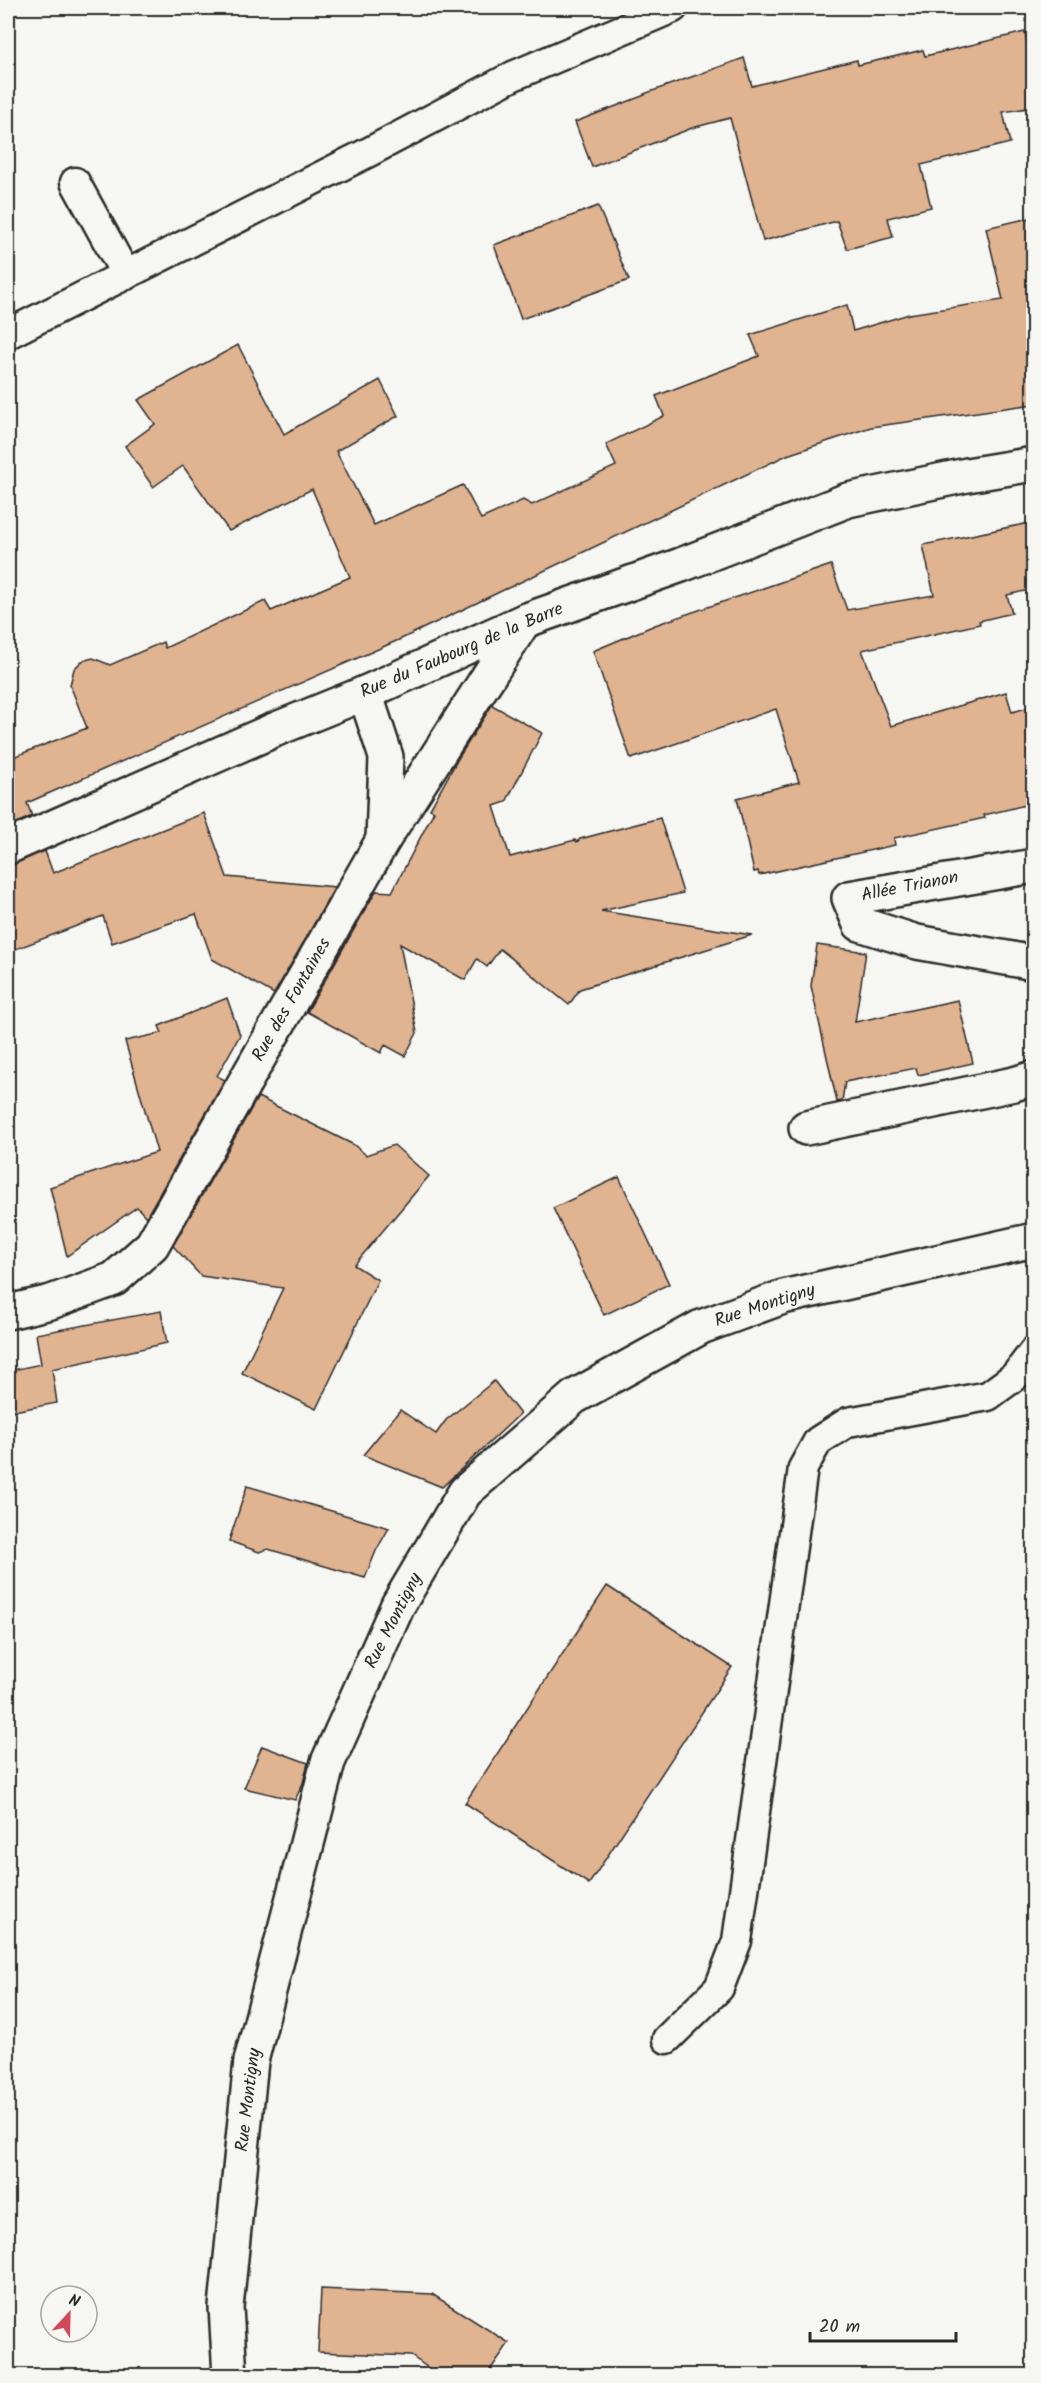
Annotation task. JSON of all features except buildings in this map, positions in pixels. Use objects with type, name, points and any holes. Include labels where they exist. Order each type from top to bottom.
[{"type":"street","name":"Rue du Faubourg de la Barre","points":[[8,847],[274,730],[365,693],[524,621],[681,565],[848,500],[1034,464]]},
{"type":"street","name":"Rue des Fontaines","points":[[8,1312],[51,1302],[114,1279],[152,1245],[383,840],[524,621]]},
{"type":"street","points":[[365,693],[386,757],[383,840]]},
{"type":"street","name":"Allée Trianon","points":[[1034,866],[849,898],[860,924],[917,942],[1034,963]]},
{"type":"street","points":[[806,1128],[1034,1078]]},
{"type":"street","name":"Rue Montigny","points":[[230,2376],[226,2307],[251,2061],[328,1762],[398,1605],[465,1492],[574,1397],[701,1327],[783,1297],[1034,1240]]},
{"type":"lane","points":[[8,334],[359,158],[513,76],[672,8]]},
{"type":"lane","points":[[75,182],[126,275]]},
{"type":"lane","points":[[667,2039],[719,1988],[736,1941],[804,1468],[818,1441],[848,1422],[988,1396],[1015,1376],[1034,1351]]}]
